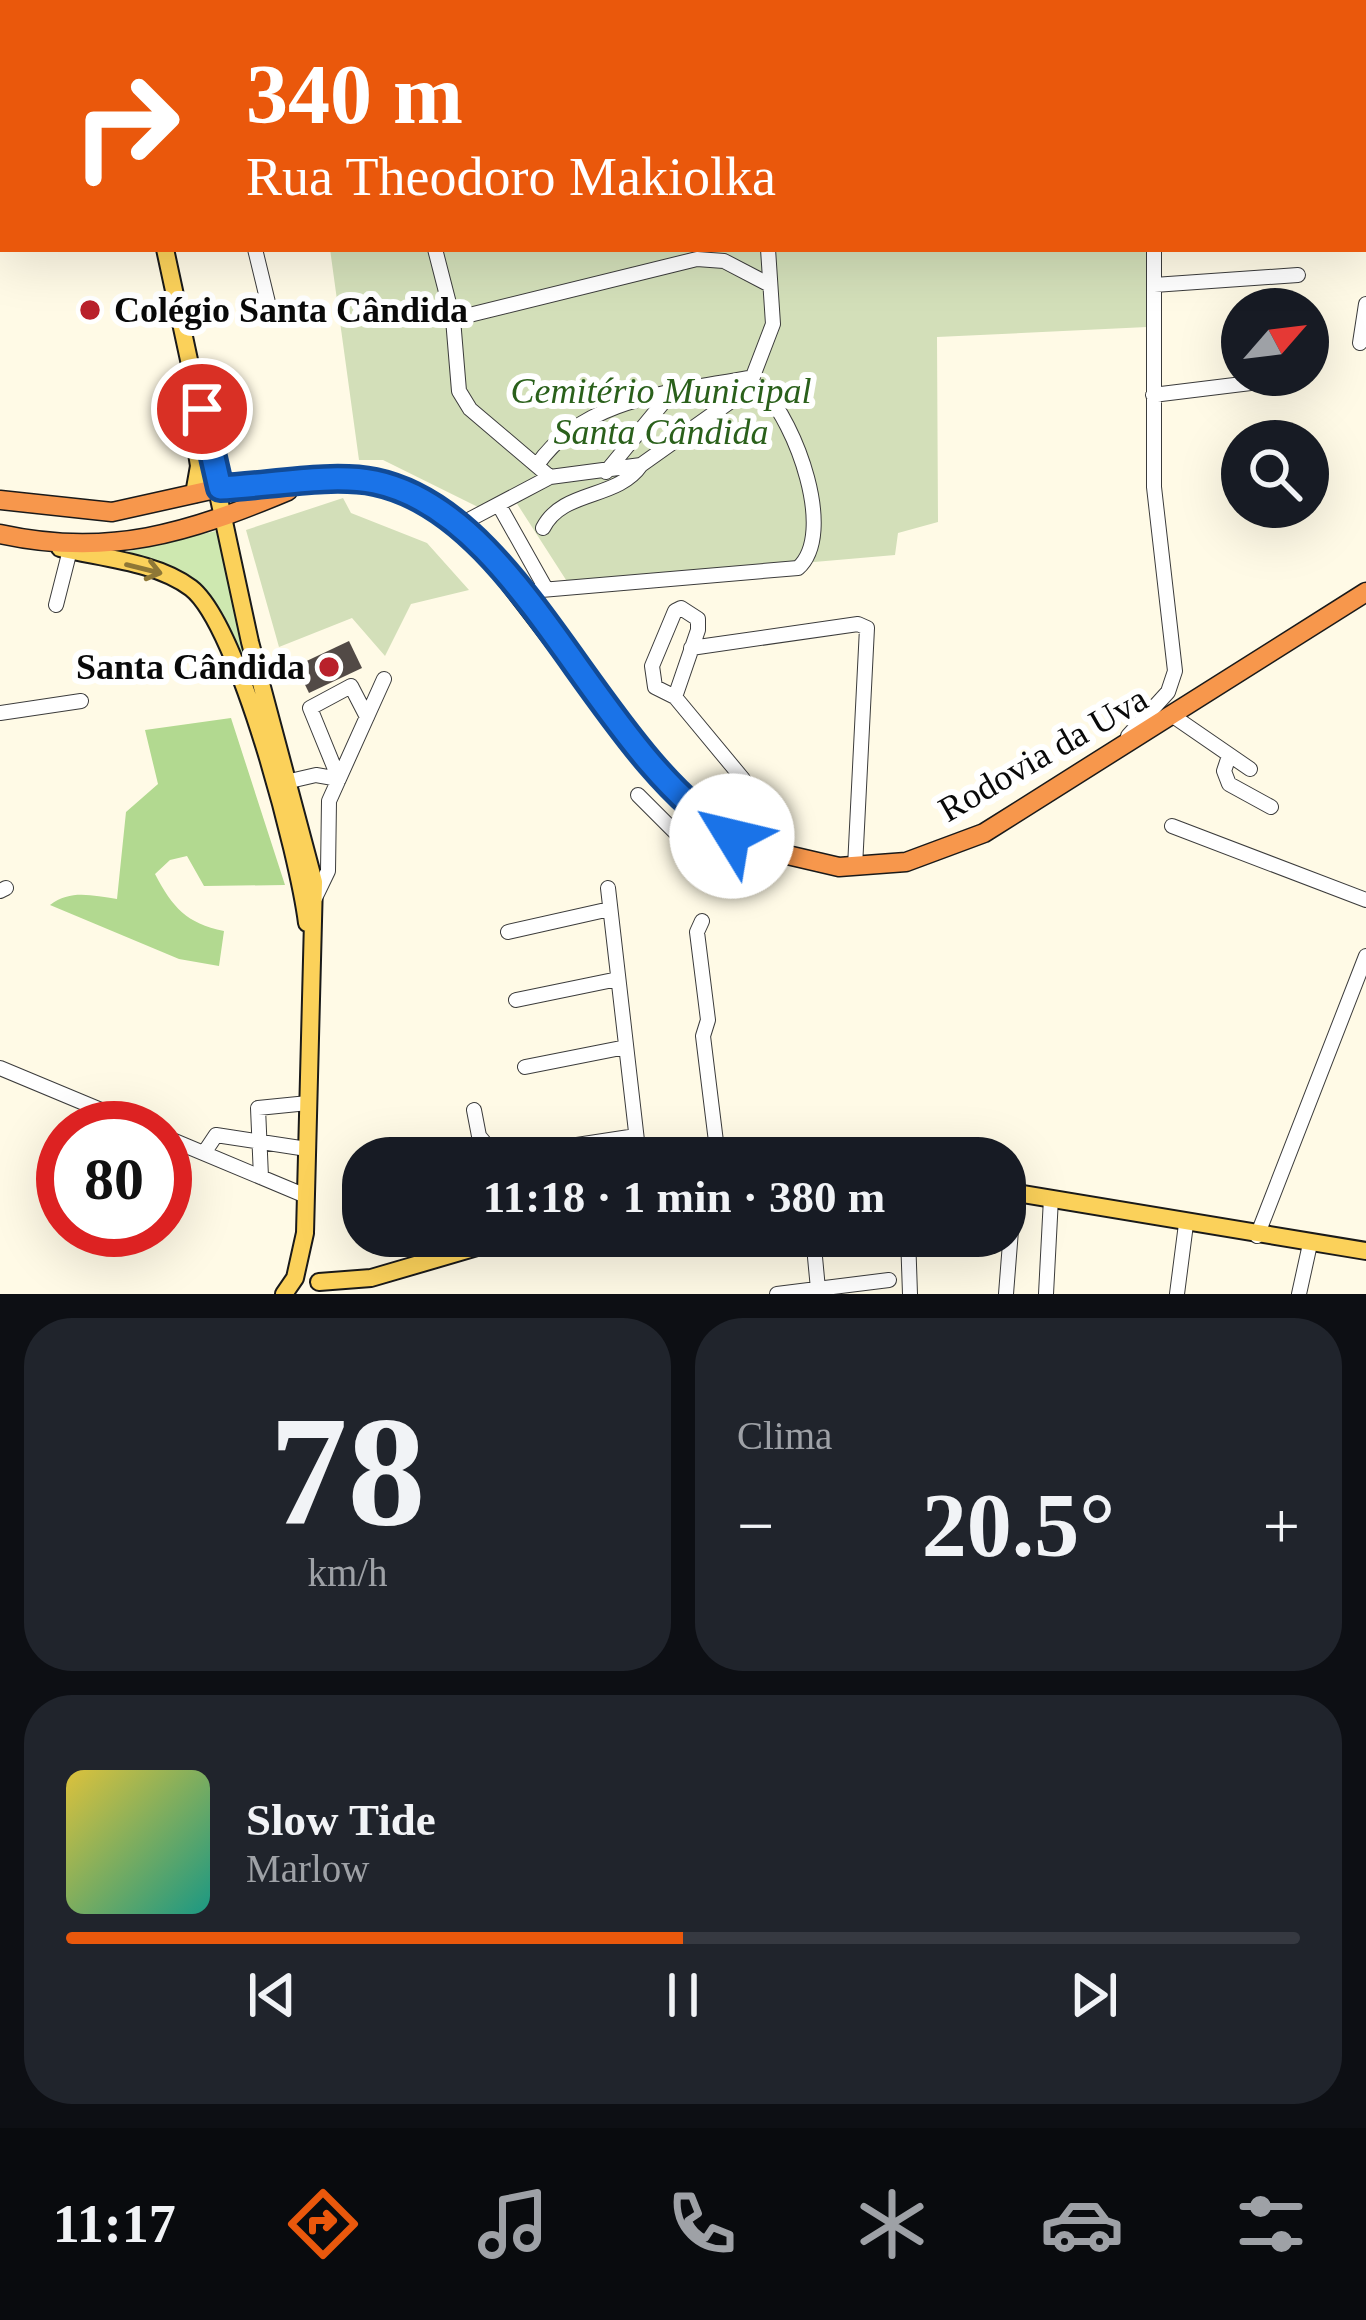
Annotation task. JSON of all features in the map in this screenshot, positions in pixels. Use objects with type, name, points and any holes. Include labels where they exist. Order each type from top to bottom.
[{"type":"highway","name":"Rodovia da Uva","points":[[0,498],[112,512],[220,488],[371,481],[415,494],[461,524],[667,784],[732,836],[766,850],[855,867],[906,862],[961,844],[1108,758],[1366,592]]},
{"type":"highway","name":"Rodovia da Uva","points":[[0,534],[30,541],[119,544],[226,517],[303,484]]},
{"type":"main road","points":[[165,252],[254,659],[290,781],[315,898],[301,1288],[371,1278],[443,1257]]},
{"type":"main road","points":[[165,252],[199,466],[194,494]]},
{"type":"main road","points":[[30,541],[155,571],[193,589],[224,632],[294,852],[312,958]]},
{"type":"main road","points":[[250,714],[272,767],[290,781]]},
{"type":"main road","points":[[1026,1194],[1366,1251]]},
{"type":"main road","points":[[344,1294],[371,1278]]},
{"type":"street","points":[[256,252],[272,319]]},
{"type":"street","points":[[436,252],[453,319],[459,391],[470,409],[550,477]]},
{"type":"street","points":[[543,528],[556,508],[627,482],[641,465],[750,383],[773,324],[768,252]]},
{"type":"street","points":[[1108,758],[1168,692],[1175,671],[1154,487],[1154,252]]},
{"type":"street","points":[[453,319],[698,260],[724,261],[770,285]]},
{"type":"street","points":[[1154,285],[1298,275]]},
{"type":"street","points":[[1360,343],[1366,304]]},
{"type":"street","points":[[518,592],[798,568],[809,558],[814,544],[805,463],[781,408],[750,383],[633,400],[574,426],[554,440],[537,465]]},
{"type":"street","points":[[1153,395],[1221,387]]},
{"type":"street","points":[[605,472],[671,393]]},
{"type":"street","points":[[461,524],[550,477],[641,465]]},
{"type":"street","points":[[500,507],[545,589]]},
{"type":"street","points":[[56,605],[70,550]]},
{"type":"street","points":[[675,697],[698,620],[681,608],[674,611],[652,666],[655,687],[675,697],[743,779],[732,836]]},
{"type":"street","points":[[691,648],[858,623],[867,628],[855,867]]},
{"type":"street","points":[[315,898],[326,881],[327,811],[384,680]]},
{"type":"street","points":[[339,779],[310,708],[351,686],[367,717]]},
{"type":"street","points":[[0,713],[80,701]]},
{"type":"street","points":[[1173,716],[1250,769]]},
{"type":"street","points":[[316,776],[327,750]]},
{"type":"street","points":[[1229,756],[1224,771],[1228,784],[1271,807]]},
{"type":"street","points":[[290,781],[316,776],[339,779]]},
{"type":"street","points":[[638,796],[714,871],[730,870],[766,850]]},
{"type":"street","points":[[1172,826],[1366,900]]},
{"type":"street","points":[[608,888],[636,1136],[629,1137]]},
{"type":"street","points":[[508,932],[610,909]]},
{"type":"street","points":[[702,921],[697,932],[708,1020],[703,1036],[715,1137]]},
{"type":"street","points":[[1257,1236],[1366,956]]},
{"type":"street","points":[[516,1000],[618,979]]},
{"type":"street","points":[[524,1067],[626,1046]]},
{"type":"street","points":[[0,1068],[79,1101]]},
{"type":"street","points":[[261,1178],[258,1108],[308,1103]]},
{"type":"street","points":[[474,1110],[480,1137]]},
{"type":"street","points":[[204,1154],[216,1135],[260,1146],[307,1150]]},
{"type":"street","points":[[192,1149],[306,1196]]},
{"type":"street","points":[[1046,1294],[1051,1198]]},
{"type":"street","points":[[1177,1294],[1186,1224]]},
{"type":"street","points":[[1300,1294],[1310,1244]]},
{"type":"street","points":[[815,1257],[818,1289]]},
{"type":"street","points":[[909,1257],[910,1294]]},
{"type":"street","points":[[1006,1294],[1007,1257]]},
{"type":"street","points":[[778,1294],[889,1280]]},
{"type":"green space","name":"Cemitério Municipal Santa Cândida","points":[[330,252],[1148,252],[1147,327],[937,337],[938,522],[898,533],[895,555],[568,583],[514,499],[480,508],[383,460],[359,460]]},
{"type":"green space","points":[[343,498],[351,513],[427,543],[469,590],[411,604],[385,656],[352,618],[279,647],[246,530]]},
{"type":"green space","points":[[216,531],[279,767],[233,638],[207,594],[184,577],[113,555]]},
{"type":"green space","points":[[231,718],[285,885],[204,886],[187,856],[170,860],[155,874],[182,912],[224,931],[219,966],[179,959],[50,905],[74,895],[117,899],[126,812],[158,784],[145,730]]},
{"type":"building","name":"Santa Cândida","points":[[349,641],[362,668],[309,693],[296,666]]},
{"type":"place","name":"Colégio Santa Cândida","points":[[90,310]]},
{"type":"place","name":"Santa Cândida","points":[[329,667]]},
{"type":"route","points":[[202,409],[220,488],[371,481],[415,494],[461,524],[646,761],[687,803],[732,836]]}]
